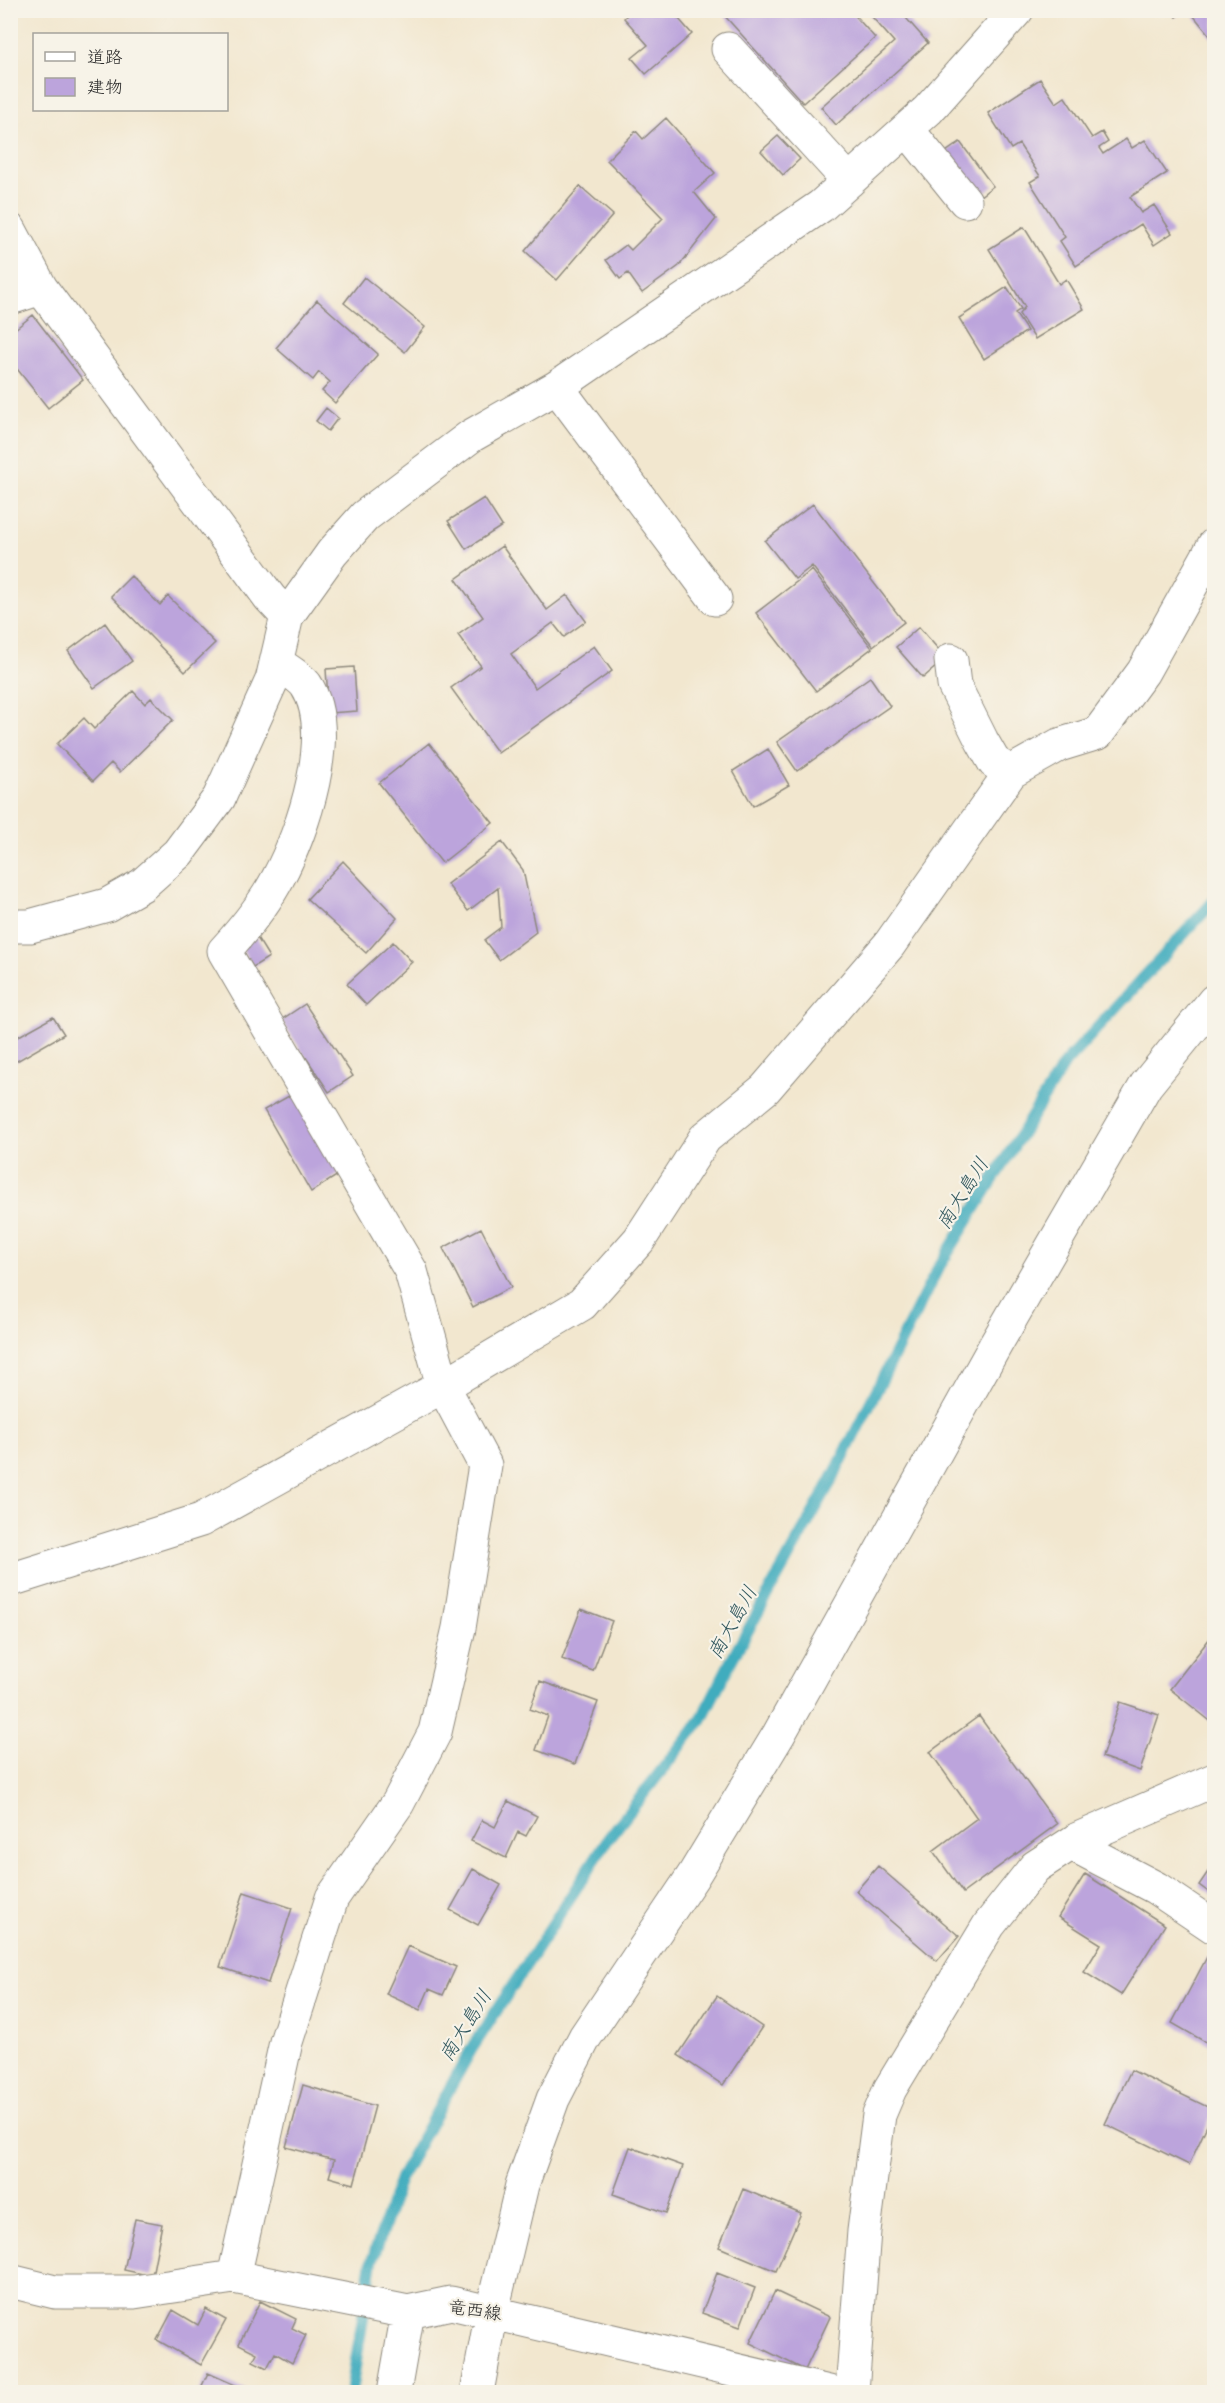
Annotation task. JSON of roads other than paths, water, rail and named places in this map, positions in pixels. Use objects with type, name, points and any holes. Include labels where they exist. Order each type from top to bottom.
[{"type":"street","points":[[10,926],[30,926],[108,905],[142,885],[178,853],[219,798],[272,680],[287,616],[332,553],[365,516],[471,436],[557,387],[821,206],[928,110],[1017,10]]},
{"type":"street","points":[[728,49],[849,181]]},
{"type":"street","points":[[907,129],[965,201]]},
{"type":"street","points":[[10,230],[42,288],[270,598],[287,616]]},
{"type":"street","points":[[10,298],[42,288]]},
{"type":"street","points":[[557,387],[715,599]]},
{"type":"street","points":[[10,1580],[201,1520],[442,1386],[582,1304],[639,1240],[705,1138],[765,1089],[889,945],[1011,772],[1059,745],[1098,733],[1143,672],[1215,545]]},
{"type":"street","points":[[951,660],[954,684],[977,731],[994,762],[1011,772]]},
{"type":"street","points":[[234,2277],[286,2042],[332,1898],[398,1803],[435,1732],[454,1651],[485,1465],[442,1386],[411,1271],[224,951],[253,918],[279,877],[305,814],[318,752],[318,720],[305,685],[277,663]]},
{"type":"street","points":[[477,2392],[492,2311],[522,2185],[553,2099],[585,2037],[693,1876],[779,1734],[996,1344],[1146,1085],[1215,1001]]},
{"type":"street","points":[[852,2392],[864,2231],[879,2115],[890,2089],[989,1925],[1035,1867],[1072,1844],[1144,1809],[1215,1780]]},
{"type":"street","points":[[1072,1844],[1156,1888],[1215,1927]]},
{"type":"street","name":"竜西線","points":[[10,2281],[55,2292],[134,2292],[234,2277],[408,2312],[451,2303],[829,2392]]},
{"type":"street","points":[[394,2392],[408,2312]]},
{"type":"waterway","name":"南大島川","points":[[351,2392],[372,2261],[400,2178],[471,2050],[608,1839],[701,1720],[732,1659],[831,1481],[937,1270],[1065,1063],[1214,901]]}]
